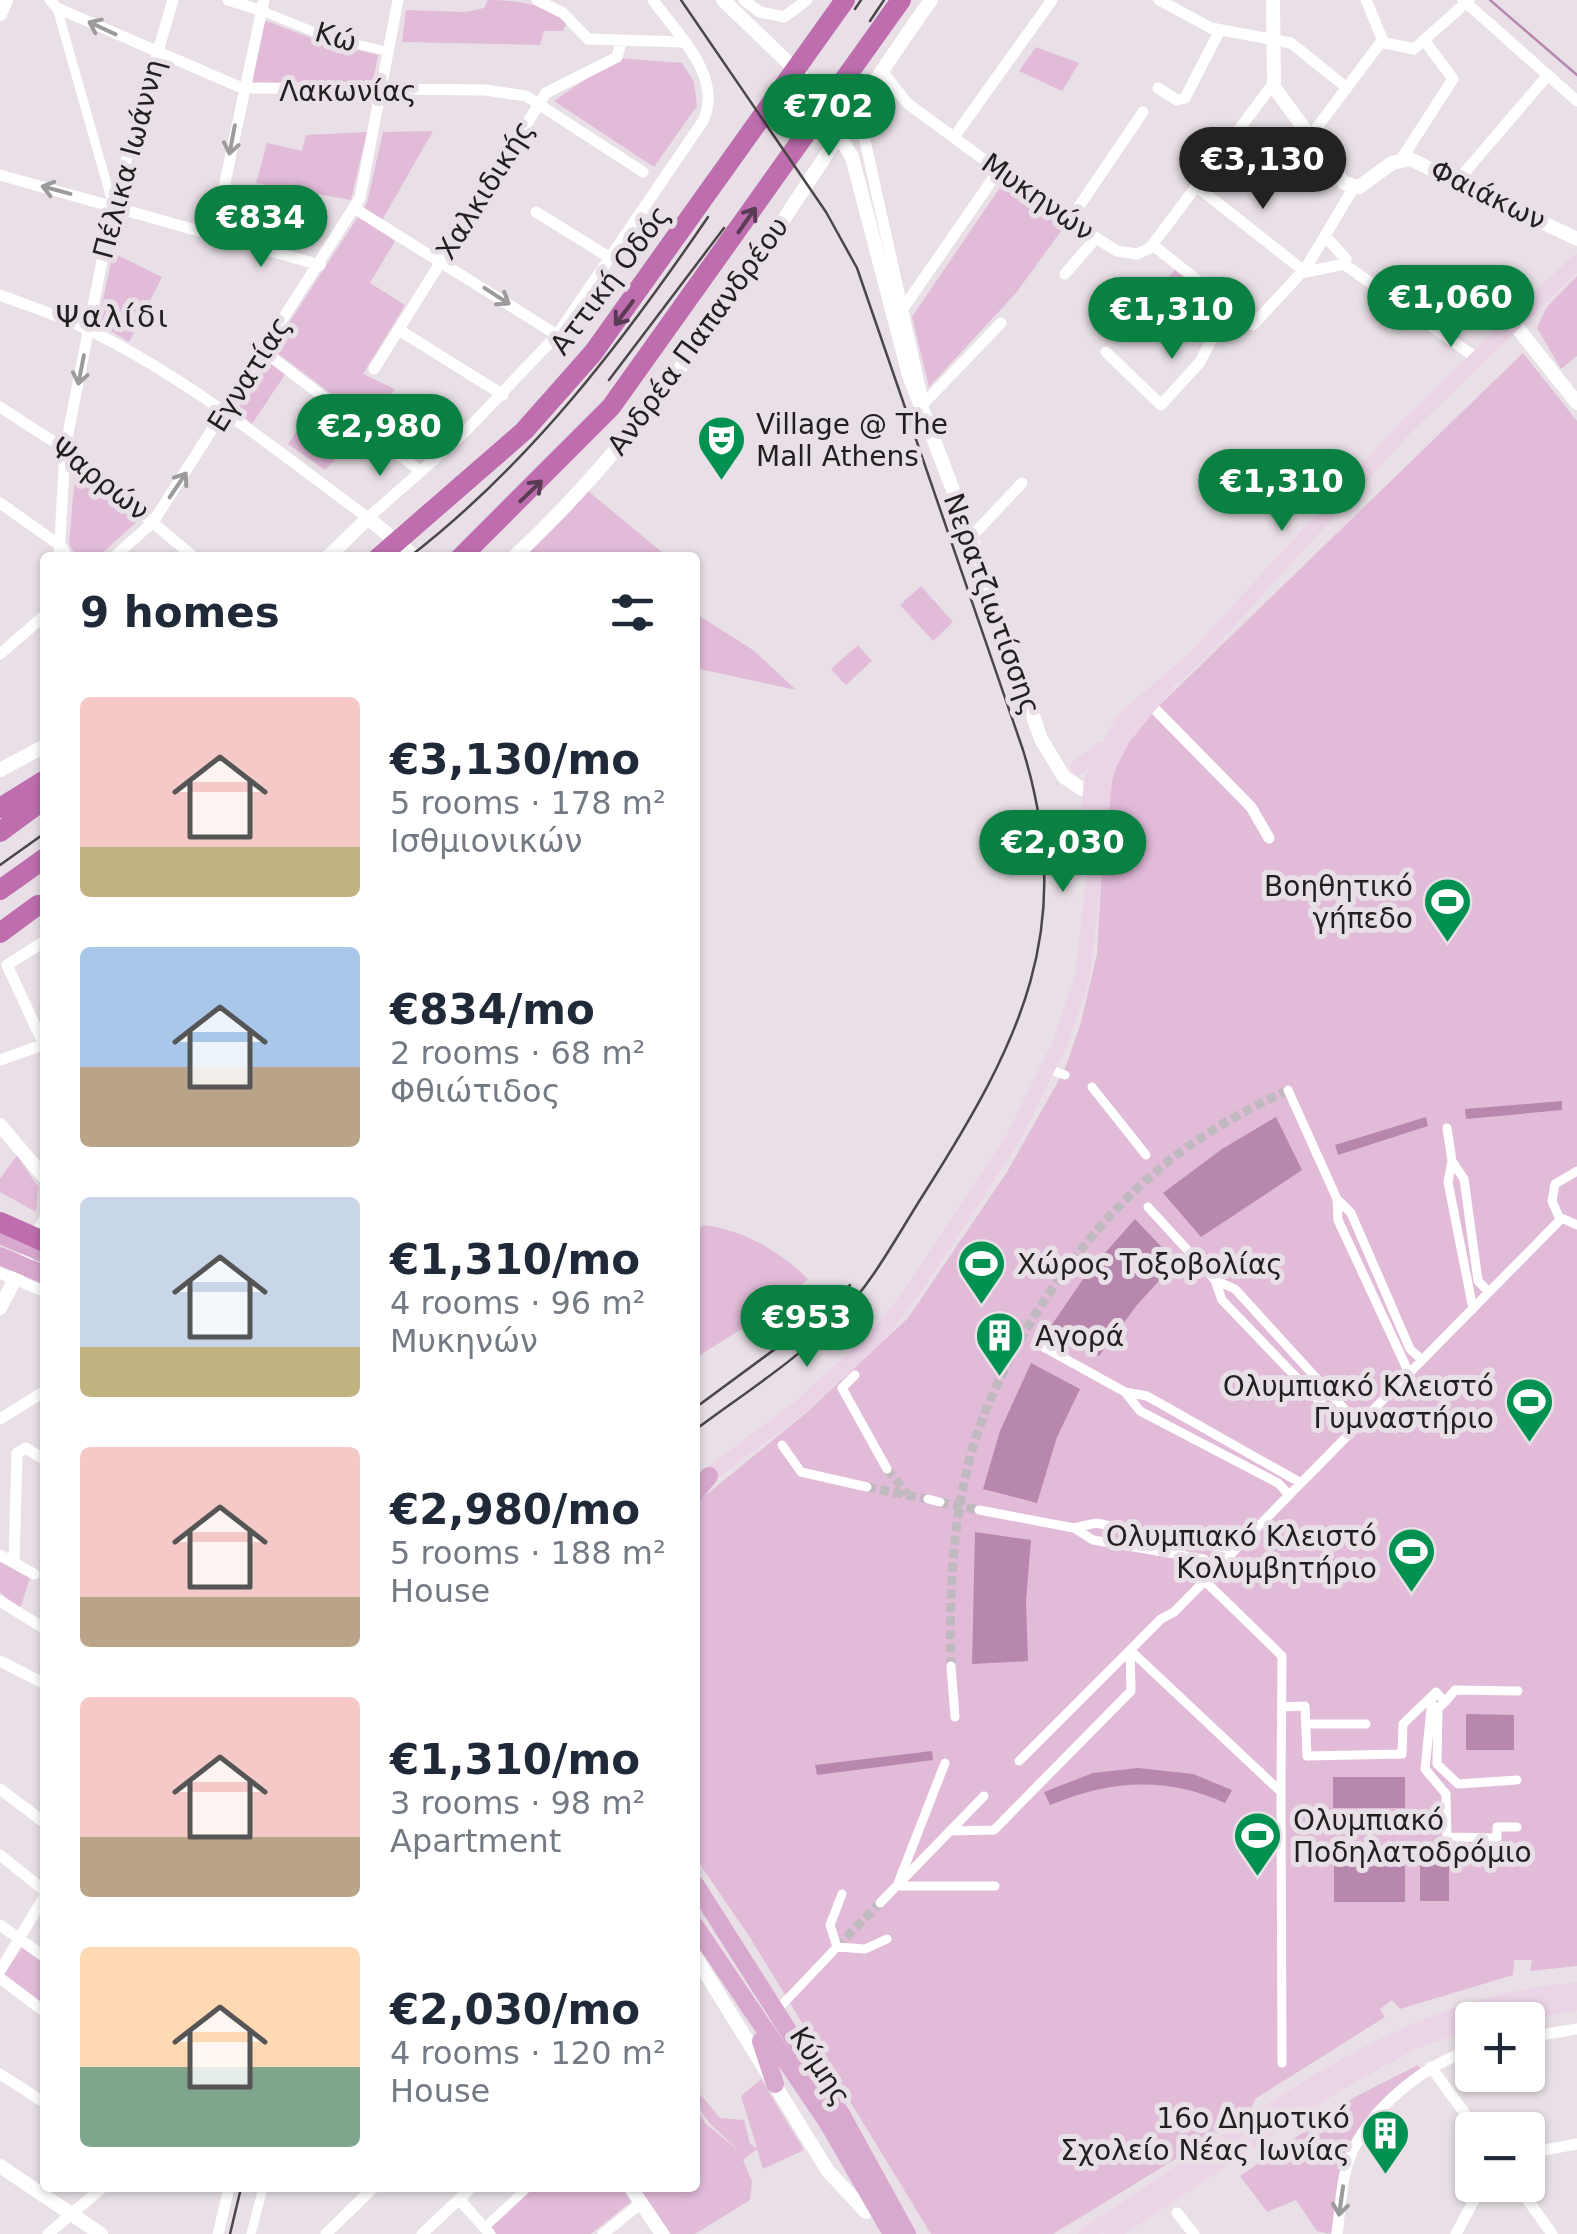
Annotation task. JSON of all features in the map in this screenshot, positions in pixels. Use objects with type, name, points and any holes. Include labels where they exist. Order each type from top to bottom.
[{"type":"highway","name":"Αττική Οδός","points":[[385,552],[524,431],[593,354],[845,0]]},
{"type":"highway","points":[[466,552],[611,407],[901,0]]},
{"type":"highway","points":[[0,808],[40,783]]},
{"type":"highway","points":[[0,832],[40,802]]},
{"type":"highway","points":[[0,890],[40,862]]},
{"type":"highway","points":[[0,933],[38,905]]},
{"type":"highway","points":[[0,1222],[40,1242]]},
{"type":"main road","points":[[1093,788],[1118,746],[1167,684],[1476,357],[1577,262]]},
{"type":"main road","points":[[703,1479],[873,1349],[1014,1138],[1048,1069],[1074,1000],[1094,910],[1093,788],[1108,742],[1123,720],[1167,684]]},
{"type":"main road","points":[[1070,768],[1108,742]]},
{"type":"main road","points":[[0,1235],[40,1243]]},
{"type":"main road","points":[[0,1256],[19,1272],[40,1275]]},
{"type":"main road","name":"Κύμης","points":[[700,1892],[841,2114],[907,2234]]},
{"type":"main road","name":"Κύμης","points":[[709,1906],[752,1958],[921,2234]]},
{"type":"main road","name":"Κύμης","points":[[701,1950],[880,2234]]},
{"type":"main road","name":"Κύμης","points":[[701,1950],[828,2123],[892,2234]]},
{"type":"main road","points":[[1086,2234],[1327,2075],[1398,2034],[1487,2004],[1577,1990]]},
{"type":"main road","points":[[1545,2008],[1577,2003]]},
{"type":"main road","points":[[1111,2234],[1340,2082],[1413,2042],[1455,2027]]},
{"type":"main road","points":[[761,2041],[775,2084]]},
{"type":"street","points":[[0,14],[6,0]]},
{"type":"street","name":"Πέλικα Ιωάννη","points":[[63,552],[66,449],[88,330],[113,205],[173,0]]},
{"type":"street","name":"Κώ","points":[[228,0],[262,5],[324,36],[389,52]]},
{"type":"street","name":"Εγνατίας","points":[[120,552],[153,522],[361,196],[398,0]]},
{"type":"street","points":[[537,0],[563,13],[588,39],[682,42]]},
{"type":"street","points":[[333,552],[503,396],[557,335],[612,259],[707,112],[706,78],[653,0]]},
{"type":"street","name":"Νερατζιωτίσσης","points":[[723,0],[785,56],[832,118],[862,183],[905,360],[1041,739],[1093,788]]},
{"type":"street","points":[[744,0],[760,12],[784,17],[806,0]]},
{"type":"street","name":"Ανδρέα Παπανδρέου","points":[[520,552],[588,483],[726,308],[931,0]]},
{"type":"street","points":[[954,137],[1052,0]]},
{"type":"street","points":[[1159,0],[1220,30],[1294,45],[1348,88]]},
{"type":"street","points":[[1273,84],[1153,245],[1254,325],[1304,271],[1354,187],[1339,178],[1273,84],[1274,0]]},
{"type":"street","points":[[1366,0],[1383,41],[1407,51],[1466,1],[1577,100]]},
{"type":"street","points":[[53,4],[113,205]]},
{"type":"street","name":"Λακωνίας","points":[[53,4],[157,54],[242,88],[484,90],[540,102],[643,172]]},
{"type":"street","points":[[214,234],[262,5]]},
{"type":"street","points":[[1158,88],[1177,100],[1185,98],[1220,30]]},
{"type":"street","points":[[1402,158],[1454,76],[1424,40]]},
{"type":"street","points":[[1309,138],[1383,41]]},
{"type":"street","name":"Χαλκιδικής","points":[[374,369],[540,102],[550,90],[617,57],[621,42]]},
{"type":"street","name":"Μυκηνών","points":[[882,70],[907,102],[1069,221],[1127,253],[1146,252],[1153,245]]},
{"type":"street","points":[[1459,179],[1548,75]]},
{"type":"street","name":"Νερατζιωτίσσης","points":[[857,106],[930,434]]},
{"type":"street","points":[[1069,221],[1143,112]]},
{"type":"street","name":"Φαιάκων","points":[[1354,187],[1402,158],[1459,179],[1577,239]]},
{"type":"street","points":[[902,310],[999,170]]},
{"type":"street","points":[[0,174],[320,265]]},
{"type":"street","points":[[1196,186],[1304,271],[1344,264],[1476,357]]},
{"type":"street","points":[[354,208],[557,335]]},
{"type":"street","points":[[536,212],[612,259]]},
{"type":"street","points":[[1326,237],[1345,258],[1344,264]]},
{"type":"street","points":[[1065,274],[1096,238]]},
{"type":"street","points":[[0,295],[88,330],[225,414],[409,552]]},
{"type":"street","points":[[1106,352],[1161,405],[1200,362],[1228,306]]},
{"type":"street","points":[[1512,321],[1577,403]]},
{"type":"street","points":[[924,403],[1001,323]]},
{"type":"street","points":[[399,330],[503,396]]},
{"type":"street","points":[[262,350],[419,470]]},
{"type":"street","name":"Ψαρρών","points":[[0,408],[66,449],[187,552]]},
{"type":"street","points":[[971,536],[1022,484]]},
{"type":"street","points":[[0,503],[61,552]]},
{"type":"street","points":[[0,654],[40,620]]},
{"type":"street","points":[[1150,704],[1251,807],[1269,838]]},
{"type":"street","points":[[0,770],[40,749]]},
{"type":"street","points":[[40,944],[3,965],[40,1035]]},
{"type":"street","points":[[0,1060],[40,1047]]},
{"type":"street","points":[[1048,1069],[1065,1075]]},
{"type":"street","points":[[1092,1086],[1146,1155]]},
{"type":"street","points":[[1288,1090],[1337,1199],[1352,1214],[1410,1349],[1422,1360]]},
{"type":"street","points":[[0,1125],[40,1172]]},
{"type":"street","points":[[1447,1128],[1452,1161],[1448,1182],[1473,1309]]},
{"type":"street","points":[[1452,1161],[1464,1179],[1478,1281],[1489,1292]]},
{"type":"street","points":[[1577,1170],[1562,1176],[1552,1192],[1554,1210],[1577,1225]]},
{"type":"street","points":[[1337,1199],[1338,1220],[1409,1373]]},
{"type":"street","points":[[1148,1206],[1215,1280],[1235,1290],[1358,1424]]},
{"type":"street","points":[[1019,1761],[1205,1581],[1561,1218]]},
{"type":"street","points":[[0,1308],[19,1272],[40,1246]]},
{"type":"street","points":[[0,1273],[19,1272],[40,1288]]},
{"type":"street","points":[[1215,1280],[1222,1300],[1350,1432]]},
{"type":"street","points":[[1040,1345],[1124,1392],[1140,1410],[1278,1484],[1289,1495]]},
{"type":"street","points":[[855,1375],[842,1388],[887,1468]]},
{"type":"street","points":[[1124,1392],[1147,1396],[1300,1483]]},
{"type":"street","points":[[0,1420],[40,1394]]},
{"type":"street","points":[[782,1445],[801,1472],[867,1487]]},
{"type":"street","points":[[14,1562],[17,1453],[26,1448],[40,1457]]},
{"type":"street","points":[[928,1498],[940,1502]]},
{"type":"street","points":[[978,1510],[1074,1528],[1093,1540],[1204,1559],[1215,1569]]},
{"type":"street","points":[[1074,1528],[1096,1523],[1234,1550]]},
{"type":"street","points":[[0,1555],[34,1574]]},
{"type":"street","points":[[1205,1581],[1282,1656],[1282,2064]]},
{"type":"street","points":[[0,1601],[40,1626]]},
{"type":"street","points":[[1130,1650],[1282,1792]]},
{"type":"street","points":[[950,1831],[994,1830],[1008,1816],[1131,1691],[1130,1650]]},
{"type":"street","points":[[0,1661],[40,1681]]},
{"type":"street","points":[[950,1666],[955,1717]]},
{"type":"street","points":[[1516,1827],[1497,1827],[1497,1838],[1446,1836],[1446,1794],[1425,1770],[1428,1703],[1455,1690],[1518,1691]]},
{"type":"street","points":[[1282,1707],[1305,1706],[1307,1756],[1402,1754],[1402,1724],[1441,1697]]},
{"type":"street","points":[[1441,1697],[1437,1764],[1458,1784],[1517,1780]]},
{"type":"street","points":[[1306,1724],[1366,1724]]},
{"type":"street","points":[[897,1886],[945,1763]]},
{"type":"street","points":[[0,1789],[40,1819]]},
{"type":"street","points":[[880,1902],[984,1796]]},
{"type":"street","points":[[0,1854],[40,1889]]},
{"type":"street","points":[[897,1886],[995,1886]]},
{"type":"street","points":[[836,1947],[830,1926],[842,1894]]},
{"type":"street","points":[[40,1902],[0,1974],[40,2008]]},
{"type":"street","points":[[0,1925],[40,1953]]},
{"type":"street","points":[[836,1947],[865,1949],[888,1939]]},
{"type":"street","points":[[781,2006],[836,1947]]},
{"type":"street","name":"Κύμης","points":[[701,1950],[828,2170],[866,2212]]},
{"type":"street","points":[[1545,2034],[1577,2029]]},
{"type":"street","points":[[1336,2234],[1356,2143],[1378,2115],[1431,2067],[1455,2057]]},
{"type":"street","points":[[1431,2067],[1464,2112]]},
{"type":"street","points":[[0,2074],[40,2100]]},
{"type":"street","points":[[1545,2150],[1577,2144]]},
{"type":"street","points":[[1,2168],[102,2234]]},
{"type":"street","points":[[71,2214],[85,2192]]},
{"type":"street","points":[[48,2234],[97,2192]]},
{"type":"street","points":[[218,2234],[228,2192]]},
{"type":"street","points":[[251,2234],[261,2192]]},
{"type":"street","points":[[326,2234],[369,2192]]},
{"type":"street","points":[[422,2234],[466,2192]]},
{"type":"street","points":[[458,2199],[484,2232],[522,2192]]},
{"type":"street","points":[[634,2192],[662,2234]]},
{"type":"street","points":[[1456,2234],[1473,2202]]},
{"type":"street","points":[[1529,2202],[1552,2234]]},
{"type":"street","points":[[603,2234],[642,2203]]},
{"type":"street","points":[[1176,2212],[1194,2234]]},
{"type":"shaded area","points":[[488,0],[530,4],[567,21],[563,31],[544,31],[540,45],[402,42],[406,10],[466,12],[484,8]]},
{"type":"shaded area","points":[[264,20],[319,41],[378,55],[373,81],[252,84]]},
{"type":"shaded area","points":[[1036,47],[1079,63],[1062,91],[1019,71]]},
{"type":"shaded area","points":[[617,58],[682,63],[694,82],[697,106],[654,167],[554,101]]},
{"type":"shaded area","points":[[433,131],[377,229],[395,241],[370,283],[405,305],[363,374],[395,389],[370,423],[272,349],[367,203],[383,132]]},
{"type":"shaded area","points":[[367,132],[351,200],[256,183],[267,143],[302,151],[306,135]]},
{"type":"shaded area","points":[[1003,183],[1064,227],[1016,293],[929,387],[912,317]]},
{"type":"shaded area","points":[[113,253],[162,277],[129,342],[98,323]]},
{"type":"shaded area","points":[[1175,269],[1219,305],[1179,337],[1157,316],[1170,300],[1159,290]]},
{"type":"shaded area","points":[[1577,276],[1577,356],[1561,369],[1537,328],[1546,308]]},
{"type":"shaded area","points":[[1523,353],[1577,421],[1577,1966],[1530,1971],[1532,1960],[1514,1960],[1513,1975],[1400,2009],[1392,2000],[1380,2009],[1385,2017],[1255,2099],[1249,2114],[1053,2234],[931,2234],[749,1936],[700,1864],[700,1500],[806,1413],[908,1318],[1007,1172],[1064,1071],[1080,1026],[1097,954],[1106,798],[1117,764],[1136,728]]},
{"type":"shaded area","points":[[267,359],[286,373],[252,424],[237,410]]},
{"type":"shaded area","points":[[344,419],[362,432],[325,470],[288,444],[302,424],[325,444]]},
{"type":"shaded area","points":[[76,464],[83,471],[83,484],[94,480],[141,518],[104,552],[74,552],[69,544]]},
{"type":"shaded area","points":[[588,491],[662,552],[530,552]]},
{"type":"shaded area","points":[[921,586],[953,622],[933,641],[900,605]]},
{"type":"shaded area","points":[[700,616],[753,650],[796,690],[700,669]]},
{"type":"shaded area","points":[[858,645],[872,661],[846,685],[831,669]]},
{"type":"shaded area","points":[[1562,1101],[1562,1110],[1466,1119],[1465,1109]]},
{"type":"shaded area","points":[[1276,1117],[1302,1170],[1201,1237],[1163,1193],[1222,1149]]},
{"type":"shaded area","points":[[1426,1117],[1428,1126],[1338,1155],[1335,1145]]},
{"type":"shaded area","points":[[17,1155],[38,1187],[36,1212],[0,1192],[0,1179]]},
{"type":"shaded area","points":[[1135,1219],[1176,1262],[1099,1356],[1051,1326],[1088,1272]]},
{"type":"shaded area","points":[[704,1225],[733,1232],[760,1243],[808,1279],[767,1313],[700,1355],[700,1228]]},
{"type":"shaded area","points":[[1031,1363],[1080,1389],[1057,1437],[1037,1503],[983,1489],[1000,1431]]},
{"type":"shaded area","points":[[975,1532],[1031,1540],[1026,1601],[1028,1661],[972,1664]]},
{"type":"shaded area","points":[[0,1562],[30,1578],[20,1609],[0,1592]]},
{"type":"shaded area","points":[[1466,1714],[1514,1715],[1514,1750],[1466,1750]]},
{"type":"shaded area","points":[[932,1751],[933,1760],[817,1775],[815,1765]]},
{"type":"shaded area","points":[[1138,1768],[1193,1774],[1232,1790],[1225,1803],[1181,1788],[1138,1784],[1094,1790],[1050,1805],[1044,1792],[1093,1773]]},
{"type":"shaded area","points":[[1333,1777],[1405,1777],[1405,1808],[1333,1808]]},
{"type":"shaded area","points":[[1449,1864],[1449,1901],[1420,1901],[1420,1865]]},
{"type":"shaded area","points":[[1334,1866],[1405,1866],[1405,1902],[1334,1902]]},
{"type":"shaded area","points":[[22,1948],[40,1961],[40,2001],[3,1975]]},
{"type":"shaded area","points":[[1418,2065],[1420,2068],[1354,2136],[1342,2170],[1331,2234],[1317,2231],[1296,2200],[1267,2212],[1240,2176],[1353,2098]]},
{"type":"shaded area","points":[[761,2079],[804,2150],[763,2169],[757,2149],[743,2160],[752,2181],[750,2200],[695,2234],[671,2234],[642,2192],[700,2192],[700,2115],[738,2150],[704,2115],[700,2094],[720,2118],[744,2120],[750,2144],[757,2148],[741,2096]]},
{"type":"shaded area","points":[[526,2192],[626,2192],[632,2201],[591,2234],[496,2234],[490,2226]]},
{"type":"waterway","points":[[1490,0],[1577,75]]},
{"type":"tunnel","points":[[951,1666],[953,1563],[963,1486],[981,1423],[1018,1344],[1067,1269],[1123,1202],[1200,1138],[1288,1090]]},
{"type":"tunnel","points":[[887,1469],[907,1494]]},
{"type":"tunnel","points":[[867,1487],[928,1499]]},
{"type":"tunnel","points":[[940,1502],[979,1510]]},
{"type":"tunnel","points":[[837,1947],[880,1903]]},
{"type":"railway","points":[[681,0],[826,212],[857,268],[1023,750],[1038,814],[1044,873],[1041,929],[1030,982],[1012,1033],[959,1137],[885,1257],[852,1303],[823,1333],[700,1426]]},
{"type":"railway","points":[[855,9],[861,0]]},
{"type":"railway","points":[[870,21],[884,0]]},
{"type":"railway","points":[[415,552],[494,483],[572,399],[708,217]]},
{"type":"railway","points":[[609,380],[724,228]]},
{"type":"railway","points":[[0,865],[40,837]]},
{"type":"railway","points":[[700,1404],[813,1321],[850,1285]]},
{"type":"railway","points":[[230,2234],[240,2192]]},
{"type":"place","name":"Village @ The Mall Athens","points":[[721,482]]},
{"type":"place","name":"Βοηθητικό γήπεδο","points":[[1448,944]]},
{"type":"place","name":"Χώρος Τοξοβολίας","points":[[982,1306]]},
{"type":"place","name":"Αγορά","points":[[1000,1378]]},
{"type":"place","name":"Ολυμπιακό Κλειστό Γυμναστήριο","points":[[1529,1444]]},
{"type":"place","name":"Ολυμπιακό Κλειστό Κολυμβητήριο","points":[[1412,1594]]},
{"type":"place","name":"Ολυμπιακό Ποδηλατοδρόμιο","points":[[1258,1878]]},
{"type":"place","name":"16ο Δημοτικό Σχολείο Νέας Ιωνίας","points":[[1385,2176]]},
{"type":"district","name":"Ψαλίδι","points":[[113,316]]}]
